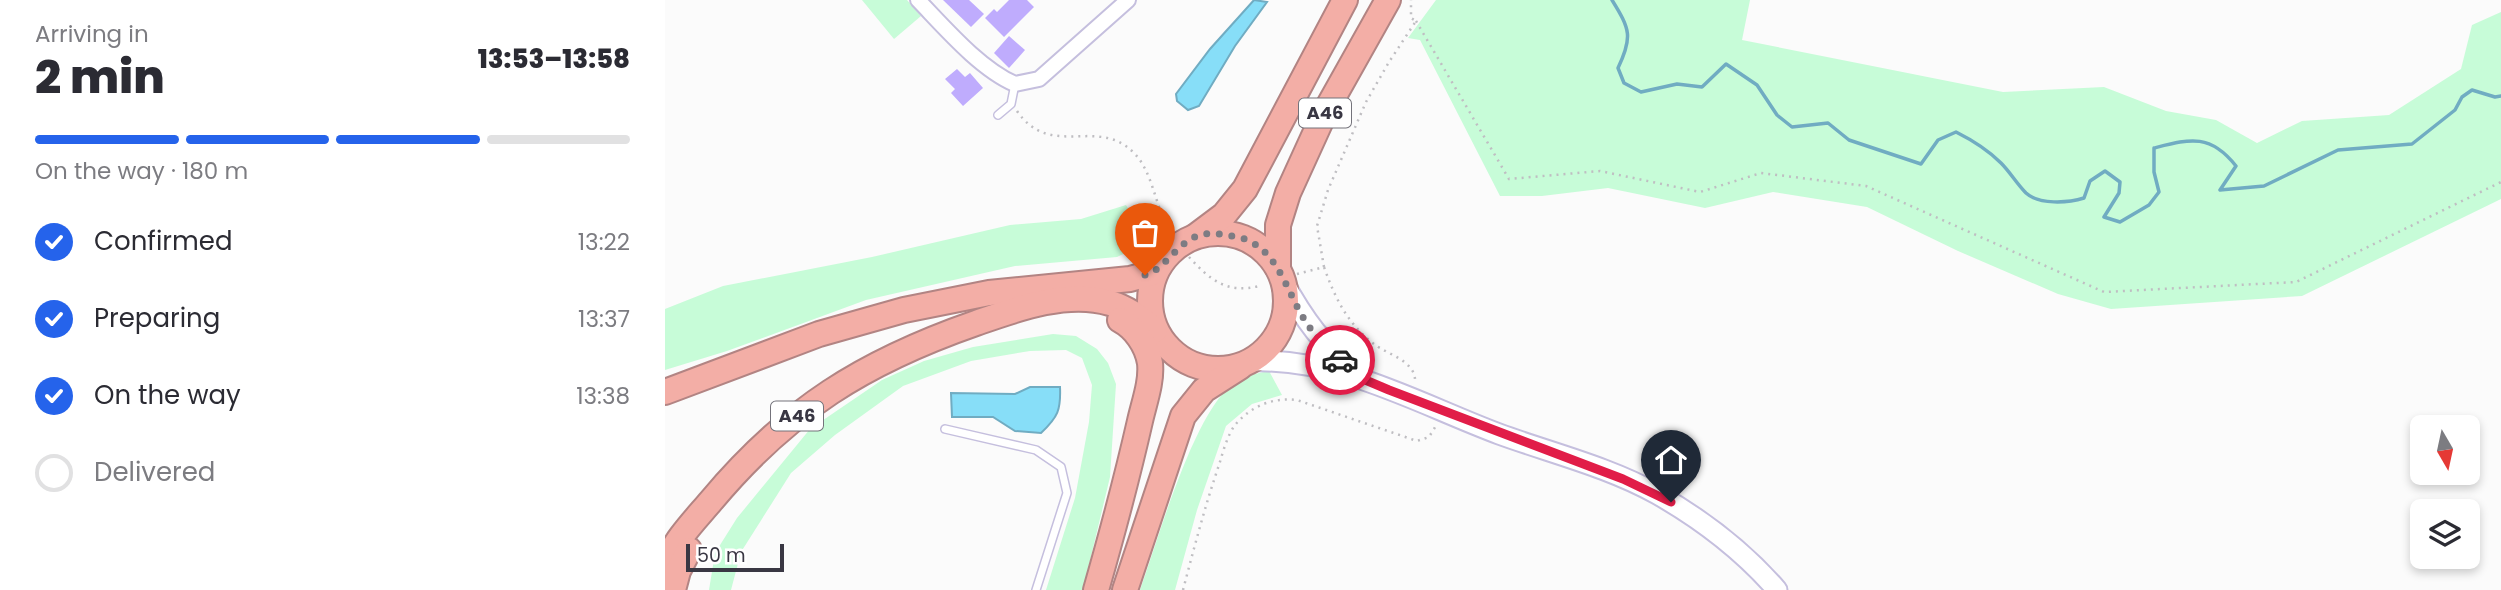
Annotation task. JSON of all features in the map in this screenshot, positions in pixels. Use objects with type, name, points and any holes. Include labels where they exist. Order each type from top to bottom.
[{"type":"highway","name":"A46","points":[[1192,247],[1245,189],[1345,0]]},
{"type":"highway","name":"A46","points":[[1278,277],[1278,225],[1288,192],[1329,105],[1388,0]]},
{"type":"highway","points":[[665,392],[856,322],[989,293],[1116,281],[1154,272],[1176,250],[1192,247],[1214,233],[1248,239],[1261,248],[1278,277],[1285,296],[1281,326],[1274,339],[1248,363],[1204,390],[1183,416],[1125,590]]},
{"type":"highway","points":[[1105,590],[1140,481],[1164,385],[1165,362],[1149,301],[1154,272]]},
{"type":"highway","name":"A46","points":[[665,565],[674,546],[763,445],[840,384],[881,361],[938,336],[1014,309],[1054,302],[1108,302],[1126,308],[1158,335]]},
{"type":"highway","points":[[974,323],[1053,312],[1100,313],[1124,322],[1135,331],[1147,352],[1150,372],[1147,387],[1124,488],[1096,590]]},
{"type":"highway","points":[[1158,335],[1178,354],[1199,364],[1211,366],[1248,363]]},
{"type":"highway","name":"A46","points":[[673,590],[687,552],[763,462],[788,423]]},
{"type":"main road","points":[[1278,277],[1325,346],[1363,379]]},
{"type":"main road","points":[[1248,363],[1296,361],[1363,379],[1655,493],[1716,534],[1777,590]]},
{"type":"street","points":[[918,0],[994,72],[1016,84],[1039,79],[1128,0]]},
{"type":"lane","points":[[998,116],[1011,104],[1016,84]]},
{"type":"lane","points":[[945,429],[1035,450],[1061,467],[1067,493],[1036,590]]},
{"type":"path","points":[[1411,0],[1411,18],[1416,21],[1509,180],[1600,171],[1700,192],[1761,173],[1866,186],[2104,292],[2296,282],[2501,182]]},
{"type":"path","points":[[1412,399],[1416,374],[1410,366],[1376,346],[1350,322],[1335,296],[1324,267],[1317,226],[1328,190],[1366,102],[1416,21]]},
{"type":"path","points":[[1011,104],[1026,125],[1036,132],[1055,136],[1099,136],[1126,146],[1146,171],[1157,208],[1169,229]]},
{"type":"path","points":[[1192,247],[1208,278],[1222,287],[1249,288],[1278,277],[1324,267]]},
{"type":"path","points":[[1183,590],[1224,449],[1231,431],[1245,415],[1267,402],[1297,400],[1417,441],[1433,432],[1443,412]]},
{"type":"green space","points":[[862,0],[907,0],[921,16],[894,39]]},
{"type":"green space","points":[[1436,0],[1750,0],[1742,40],[2003,92],[2104,87],[2166,111],[2216,120],[2257,143],[2302,121],[2389,115],[2461,69],[2472,25],[2501,12],[2501,199],[2302,296],[2111,309],[2058,294],[1958,251],[1867,207],[1773,192],[1705,208],[1608,188],[1542,196],[1500,196],[1420,40],[1408,38]]},
{"type":"green space","points":[[1126,205],[1148,242],[1117,257],[1015,266],[866,300],[727,351],[665,370],[665,309],[723,286],[872,257],[1010,225],[1081,219]]},
{"type":"green space","points":[[1053,334],[1076,336],[1097,349],[1108,363],[1116,384],[1110,477],[1083,590],[1046,590],[1075,498],[1089,422],[1092,385],[1082,358],[1066,350],[1030,351],[971,361],[903,386],[835,435],[791,473],[741,552],[731,590],[709,590],[715,553],[737,518],[810,429],[882,380],[924,361],[973,347]]},
{"type":"green space","points":[[1269,371],[1282,395],[1252,404],[1226,426],[1197,510],[1175,590],[1140,590],[1180,476],[1207,416],[1222,394],[1238,380]]},
{"type":"water","points":[[1254,0],[1267,2],[1235,46],[1199,106],[1188,110],[1177,101],[1176,94],[1210,49]]},
{"type":"water","points":[[1030,387],[1060,387],[1057,413],[1041,433],[1015,431],[993,417],[952,417],[951,393],[1015,394]]},
{"type":"building","points":[[943,0],[969,0],[984,14],[971,27]]},
{"type":"building","points":[[1009,0],[1027,0],[1034,7],[1004,37],[985,18],[994,9],[997,12]]},
{"type":"building","points":[[1009,36],[1025,50],[1009,68],[994,53]]},
{"type":"building","points":[[957,69],[965,77],[970,73],[983,88],[963,106],[951,93],[955,89],[945,79]]},
{"type":"waterway","points":[[1612,0],[1623,19],[1627,33],[1626,48],[1618,68],[1624,83],[1641,92],[1677,84],[1702,87],[1726,64],[1757,85],[1777,115],[1792,127],[1828,123],[1849,140],[1921,164],[1938,140],[1956,132],[1991,154],[2026,193],[2038,200],[2062,202],[2084,198],[2090,181],[2105,171],[2120,182],[2119,193],[2104,217],[2120,222],[2149,205],[2159,192],[2154,172],[2154,148],[2178,142],[2208,143],[2226,155],[2236,166],[2220,190],[2264,186],[2338,150],[2412,144],[2455,110],[2462,97],[2472,90],[2495,97],[2501,96]]},
{"type":"way so far","points":[[1145,275],[1154,272],[1176,250],[1195,237],[1214,233],[1248,239],[1271,258],[1308,324],[1340,360]]},
{"type":"route","points":[[1340,360],[1363,379],[1500,434],[1623,479],[1671,502]]}]
